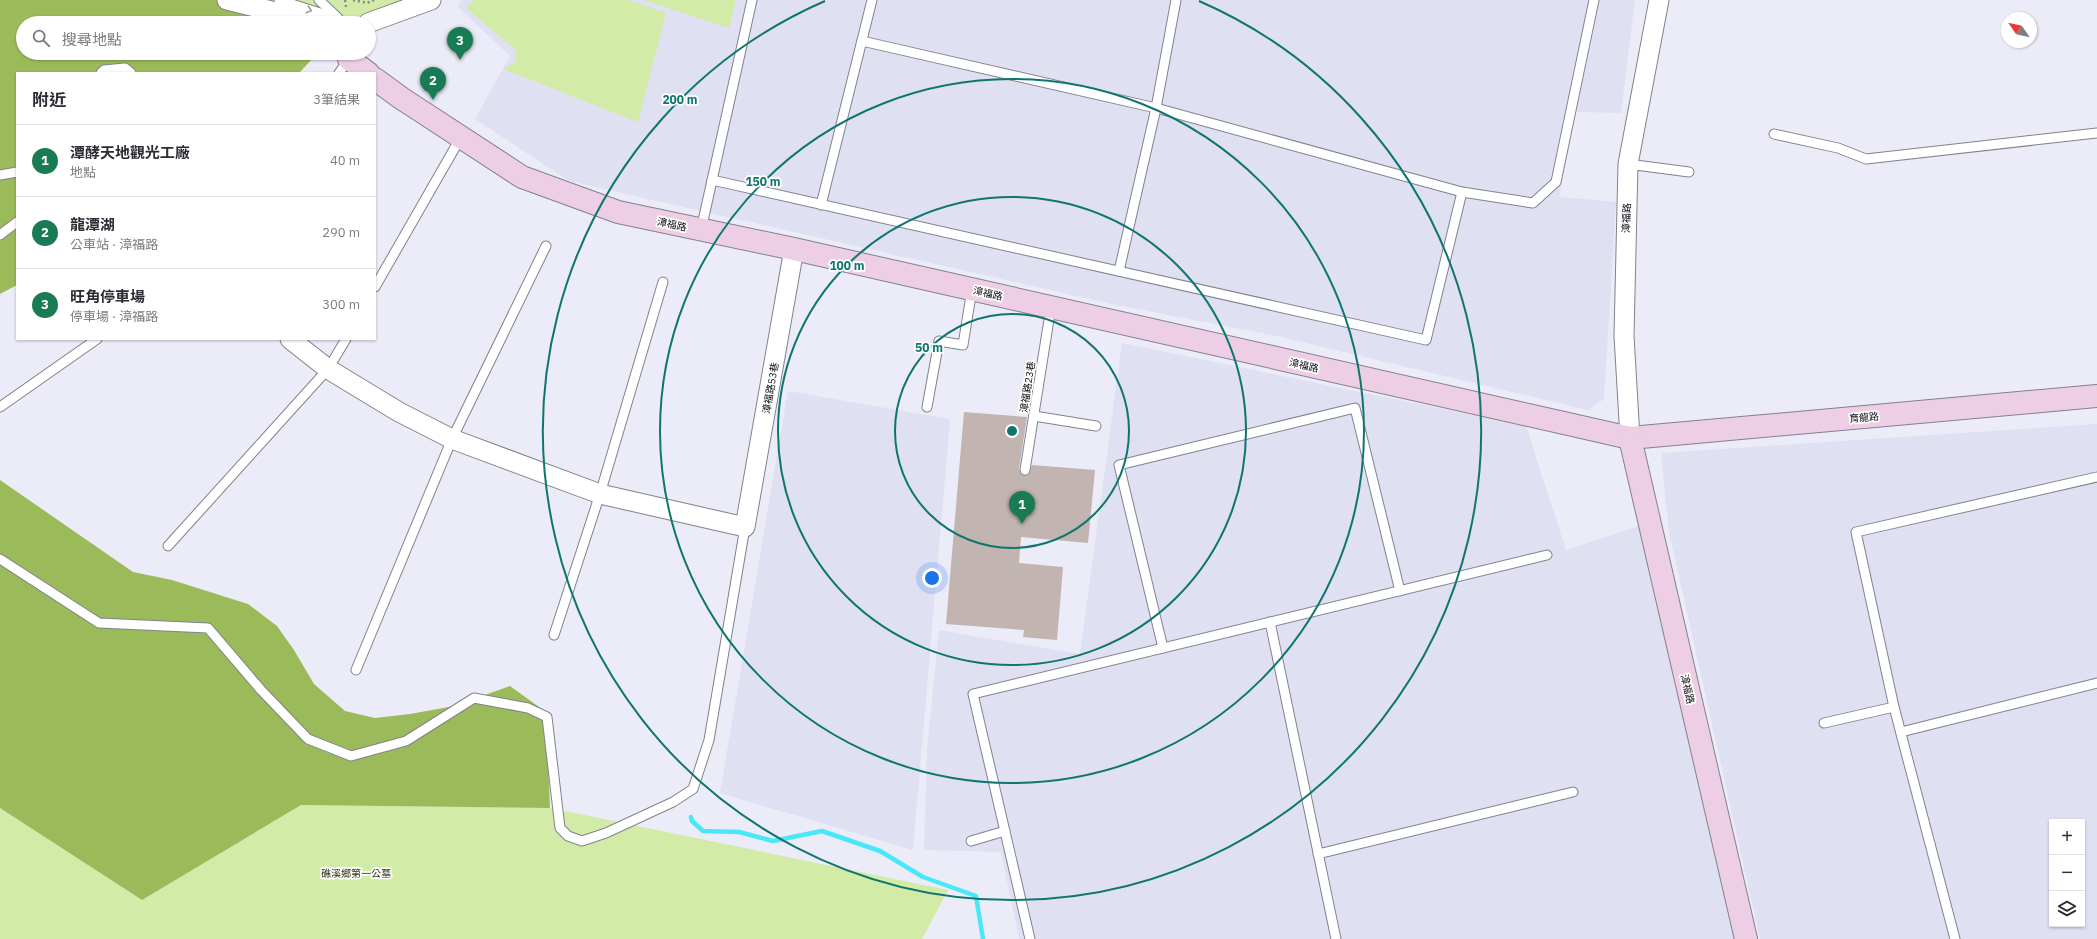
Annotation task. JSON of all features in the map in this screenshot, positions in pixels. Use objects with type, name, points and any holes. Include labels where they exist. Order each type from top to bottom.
[{"type":"street","points":[[227,0],[292,16]]},
{"type":"street","points":[[376,20],[430,0]]},
{"type":"street","name":"漳福路","points":[[1659,0],[1628,164],[1624,336],[1630,438],[1746,939]]},
{"type":"street","points":[[346,62],[366,72]]},
{"type":"street","name":"漳福路","points":[[376,79],[401,98],[522,177],[561,193],[618,212],[794,249],[1630,438]]},
{"type":"street","name":"漳福路53巷","points":[[745,527],[794,249]]},
{"type":"street","points":[[291,340],[328,369],[399,412],[452,439],[600,494],[745,527]]},
{"type":"street","name":"育龍路","points":[[1630,438],[2097,396]]},
{"type":"lane","points":[[279,0],[326,16]]},
{"type":"lane","points":[[319,0],[336,16]]},
{"type":"lane","points":[[701,230],[752,0]]},
{"type":"lane","points":[[821,205],[872,0]]},
{"type":"lane","points":[[1119,271],[1156,108],[1176,0]]},
{"type":"lane","points":[[862,40],[1156,108],[1462,192],[1533,203],[1556,182],[1594,0]]},
{"type":"lane","points":[[103,72],[104,70],[125,68],[130,72]]},
{"type":"lane","points":[[1774,134],[1838,148],[1866,159],[2097,133]]},
{"type":"lane","points":[[376,286],[461,137]]},
{"type":"lane","points":[[1628,164],[1689,172]]},
{"type":"lane","points":[[0,175],[16,172]]},
{"type":"lane","points":[[712,180],[1426,340],[1462,192]]},
{"type":"lane","points":[[0,235],[16,223]]},
{"type":"lane","points":[[356,670],[452,439],[546,246]]},
{"type":"lane","points":[[554,635],[600,494],[663,282]]},
{"type":"lane","points":[[927,407],[939,341],[963,345],[972,289]]},
{"type":"lane","name":"漳福路23巷","points":[[1025,470],[1051,307]]},
{"type":"lane","points":[[0,408],[96,340]]},
{"type":"lane","points":[[168,546],[328,369],[345,340]]},
{"type":"lane","points":[[1163,648],[1119,465],[1355,408],[1400,590]]},
{"type":"lane","points":[[1034,416],[1096,426]]},
{"type":"lane","points":[[1955,939],[1894,707],[1856,532],[2097,477]]},
{"type":"lane","points":[[0,559],[99,622],[208,628],[261,690],[308,739],[351,756],[406,741],[474,698],[528,708],[547,717],[560,828],[568,836],[582,841],[620,827],[674,802],[693,789],[709,740],[745,527]]},
{"type":"lane","points":[[1030,939],[974,694],[1547,555]]},
{"type":"lane","points":[[1270,622],[1336,939]]},
{"type":"lane","points":[[1901,732],[2097,683]]},
{"type":"lane","points":[[1824,723],[1894,707]]},
{"type":"lane","points":[[1318,854],[1573,792]]},
{"type":"lane","points":[[970,841],[1005,831]]},
{"type":"path","points":[[353,0],[367,3],[374,0]]},
{"type":"shaded area","points":[[462,0],[1635,0],[1621,113],[1576,112],[1559,197],[1616,202],[1604,399],[1588,410],[1272,335],[1116,305],[569,181],[475,119],[510,56],[457,6]]},
{"type":"shaded area","points":[[1122,343],[1526,426],[1566,550],[1639,526],[1740,939],[1019,939],[1001,852],[924,850],[927,749],[939,630],[1080,654]]},
{"type":"shaded area","points":[[788,391],[950,419],[913,850],[720,793]]},
{"type":"shaded area","points":[[2097,424],[2097,939],[1760,939],[1669,532],[1661,453]]},
{"type":"green space","points":[[0,0],[249,0],[287,16],[16,16],[16,60],[311,60],[300,72],[16,72],[16,286],[0,294]]},
{"type":"green space","points":[[261,0],[415,0],[370,16],[316,16]]},
{"type":"green space","points":[[473,0],[629,0],[666,13],[638,122],[503,69],[516,62],[516,50],[466,8]]},
{"type":"green space","points":[[644,0],[736,0],[729,28]]},
{"type":"green space","points":[[0,480],[133,572],[172,580],[248,604],[277,626],[294,650],[314,684],[345,711],[375,718],[410,714],[454,706],[510,686],[546,712],[550,808],[301,805],[142,900],[0,808]]},
{"type":"green space","name":"礁溪鄉第一公墓","points":[[301,805],[550,808],[948,890],[922,939],[0,939],[0,808],[142,900]]},
{"type":"building","points":[[964,412],[1027,417],[1019,469],[1022,475],[1029,474],[1032,465],[1095,470],[1088,543],[1021,537],[1019,563],[1063,567],[1057,640],[1023,637],[1024,630],[946,624]]},
{"type":"waterway","points":[[691,817],[692,821],[703,831],[739,832],[773,841],[822,831],[880,851],[923,877],[976,896],[983,939]]},
{"type":"place","name":"旺角停車場","points":[[460,60]]},
{"type":"place","name":"龍潭湖","points":[[433,100]]},
{"type":"place","name":"潭酵天地觀光工廠","points":[[1022,524]]}]
